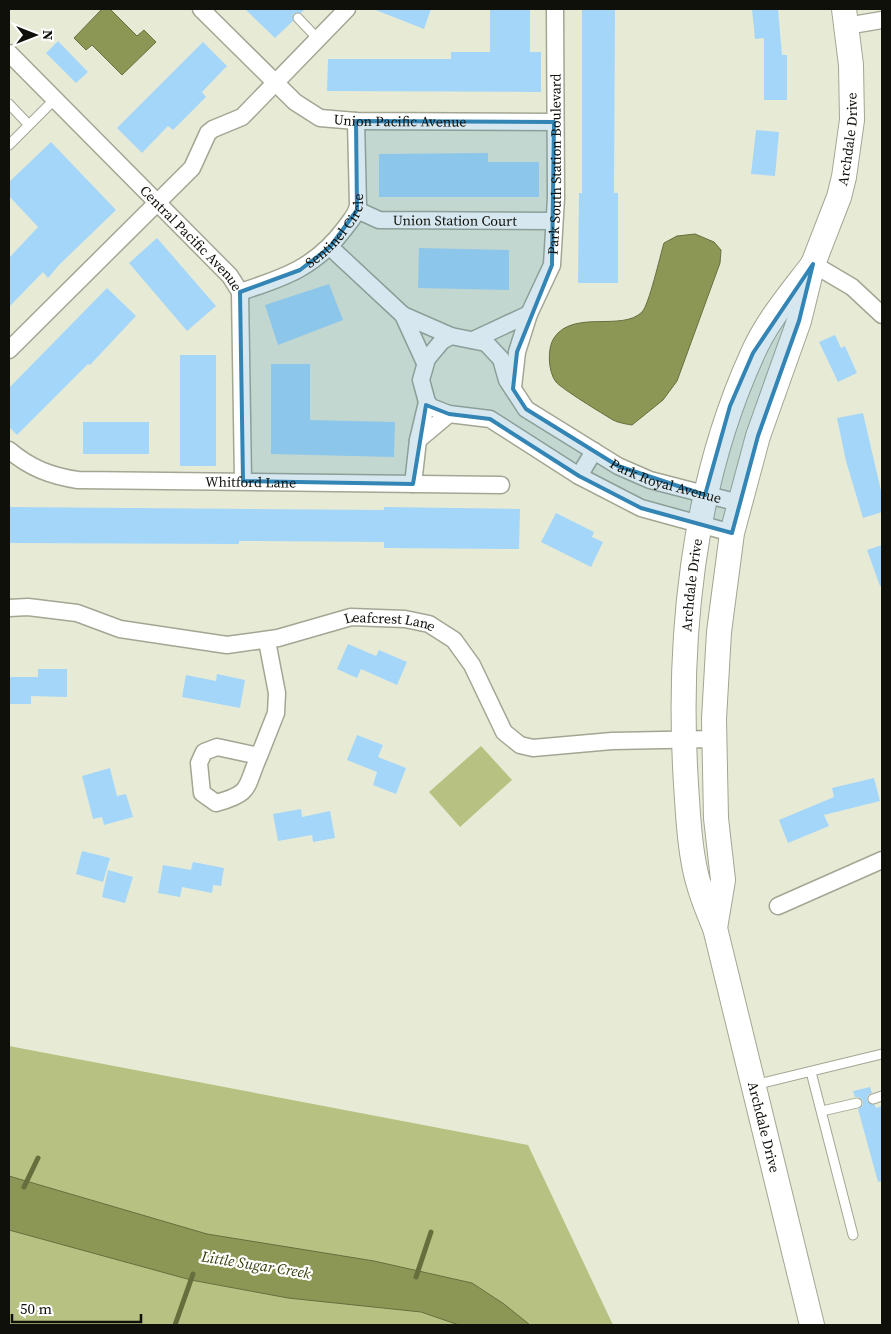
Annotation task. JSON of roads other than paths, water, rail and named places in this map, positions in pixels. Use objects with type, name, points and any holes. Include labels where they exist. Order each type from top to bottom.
[{"type":"street","name":"Union Pacific Avenue","points":[[201,9],[275,82],[310,114],[320,118],[356,121],[554,122]]},
{"type":"street","points":[[9,350],[192,168],[208,133],[242,117],[347,9]]},
{"type":"street","name":"Park South Station Boulevard","points":[[513,389],[517,352],[529,314],[552,265],[555,9]]},
{"type":"street","points":[[845,18],[882,20]]},
{"type":"street","name":"Archdale Drive","points":[[715,928],[723,880],[716,818],[714,739],[719,632],[732,533],[758,436],[800,321],[813,264],[839,198],[851,135],[851,65],[845,18]]},
{"type":"street","name":"Central Pacific Avenue","points":[[9,53],[230,276],[240,292],[243,481]]},
{"type":"street","name":"Sentinel Circle","points":[[240,292],[300,270],[330,247],[357,210],[356,121]]},
{"type":"street","name":"Union Station Court","points":[[357,210],[379,220],[554,221]]},
{"type":"street","points":[[330,247],[403,315],[426,363]]},
{"type":"street","points":[[813,264],[852,287],[882,315]]},
{"type":"street","name":"Archdale Drive","points":[[812,1325],[715,928],[698,884],[688,816],[683,738],[691,593],[705,495],[713,457],[730,406],[752,353],[780,308],[813,264]]},
{"type":"street","points":[[473,340],[529,314]]},
{"type":"street","name":"Park Royal Avenue","points":[[403,315],[451,336],[486,343],[501,359],[507,380],[526,409],[618,466],[650,480],[739,502]]},
{"type":"street","points":[[413,484],[418,440],[427,402],[421,380],[426,363],[437,346],[451,336]]},
{"type":"street","name":"Park Royal Avenue","points":[[427,402],[432,407],[449,414],[490,419],[579,476],[641,508],[732,533]]},
{"type":"street","points":[[418,440],[449,414]]},
{"type":"street","name":"Whitford Lane","points":[[9,450],[39,470],[59,477],[78,480],[501,485]]},
{"type":"street","name":"Park Royal Avenue","points":[[579,476],[594,451]]},
{"type":"street","name":"Leafcrest Lane","points":[[9,608],[28,607],[77,613],[120,629],[200,643],[227,645],[267,641],[350,617],[406,619],[429,624],[454,640],[472,665],[504,732],[520,745],[533,748],[683,738],[714,739]]},
{"type":"street","points":[[259,756],[276,707],[277,693],[267,641]]},
{"type":"street","points":[[778,906],[882,860]]},
{"type":"lane","points":[[298,18],[318,39]]},
{"type":"lane","points":[[9,146],[55,99]]},
{"type":"lane","points":[[9,104],[30,125]]},
{"type":"lane","points":[[754,1085],[882,1054]]},
{"type":"lane","points":[[812,1072],[854,1235]]},
{"type":"lane","points":[[822,1112],[857,1103]]},
{"type":"water","points":[[102,9],[110,9],[137,36],[144,30],[156,42],[122,75],[92,45],[86,50],[74,38]]},
{"type":"water","points":[[695,234],[714,242],[721,250],[720,263],[677,381],[663,400],[632,425],[615,421],[574,396],[556,382],[550,366],[549,354],[552,342],[562,329],[573,325],[585,322],[633,318],[642,312],[651,291],[664,243],[677,236]]},
{"type":"water","name":"Little Sugar Creek","points":[[9,1176],[207,1234],[374,1261],[472,1283],[504,1304],[530,1325],[459,1325],[421,1312],[288,1298],[191,1280],[9,1230]]},
{"type":"waterway","points":[[24,1187],[38,1158]]},
{"type":"waterway","points":[[416,1277],[431,1232]]},
{"type":"waterway","points":[[175,1325],[193,1274]]}]
